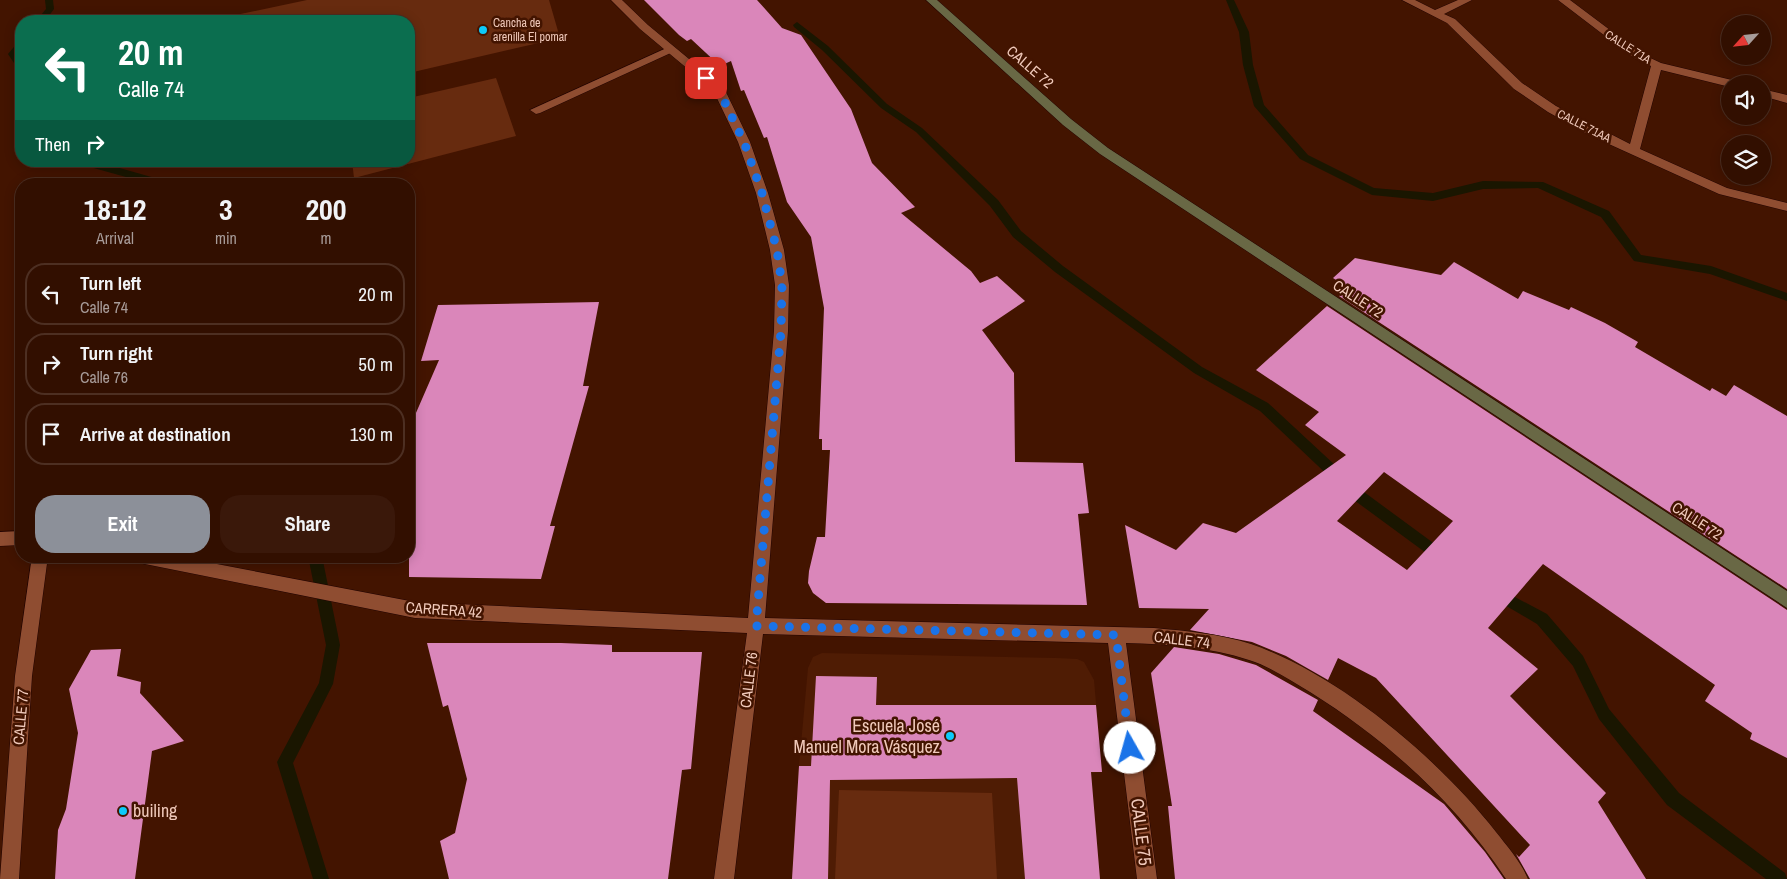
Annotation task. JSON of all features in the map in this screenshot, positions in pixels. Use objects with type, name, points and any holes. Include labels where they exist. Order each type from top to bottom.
[{"type":"street","name":"CALLE 76","points":[[616,0],[718,88],[744,142],[762,193],[777,250],[782,285],[781,331],[756,626],[724,879]]},
{"type":"street","name":"CALLE 72","points":[[931,0],[1068,122],[1104,151],[1787,600]]},
{"type":"street","name":"CALLE 71AA","points":[[1407,0],[1434,14],[1451,20],[1518,86],[1552,110],[1593,132],[1723,191],[1768,204],[1787,207]]},
{"type":"street","points":[[1434,14],[1467,0]]},
{"type":"street","name":"CALLE 71A","points":[[1562,0],[1638,56],[1657,65],[1721,81]]},
{"type":"street","points":[[536,110],[671,49]]},
{"type":"street","points":[[1634,150],[1657,65]]},
{"type":"street","points":[[1771,95],[1787,99]]},
{"type":"street","points":[[0,539],[15,538]]},
{"type":"street","name":"CALLE 77","points":[[9,879],[19,727],[39,563]]},
{"type":"street","name":"CARRERA 42","points":[[172,563],[415,610],[756,626]]},
{"type":"street","name":"CALLE 74","points":[[756,626],[1116,635],[1191,639],[1231,646],[1265,658],[1296,674],[1372,723],[1423,764],[1458,800],[1486,833],[1518,879]]},
{"type":"street","name":"CALLE 75","points":[[1116,635],[1147,879]]},
{"type":"shaded area","name":"Cancha de arenilla El pomar","points":[[307,0],[549,0],[560,38],[415,72],[415,15],[236,15]]},
{"type":"shaded area","points":[[496,78],[516,136],[415,162],[415,97]]},
{"type":"shaded area","points":[[353,167],[396,167],[354,178]]},
{"type":"shaded area","name":"Escuela José Manuel Mora Vásquez","points":[[822,653],[1056,658],[1077,659],[1084,662],[1094,680],[1102,772],[1091,773],[1100,879],[792,879],[799,766],[808,668],[813,657]]},
{"type":"shaded area","points":[[839,790],[992,793],[997,879],[835,879]]},
{"type":"building","points":[[644,0],[757,0],[782,28],[801,35],[851,109],[872,163],[915,207],[901,213],[971,271],[980,283],[997,276],[1025,301],[982,330],[1014,373],[1015,462],[1083,463],[1089,513],[1078,514],[1087,605],[826,603],[813,593],[808,583],[809,571],[817,537],[825,537],[830,450],[822,450],[822,439],[819,439],[824,308],[811,237],[787,202],[767,137],[764,138],[744,90],[741,91],[731,61],[720,66],[691,39],[687,41],[679,35]]},
{"type":"building","points":[[1355,258],[1441,275],[1454,262],[1518,299],[1523,291],[1569,310],[1571,307],[1605,323],[1638,342],[1635,347],[1710,391],[1712,388],[1726,396],[1734,385],[1787,416],[1787,589],[1339,296],[1348,288],[1333,278]]},
{"type":"building","points":[[599,302],[583,386],[589,386],[550,526],[555,526],[541,579],[409,577],[409,563],[415,563],[415,415],[439,360],[421,361],[438,305]]},
{"type":"building","points":[[1327,306],[1787,610],[1787,758],[1750,739],[1752,733],[1705,701],[1715,685],[1543,564],[1488,628],[1538,669],[1510,696],[1606,793],[1598,802],[1646,879],[1530,879],[1516,854],[1519,857],[1530,845],[1376,678],[1338,658],[1328,680],[1286,656],[1252,642],[1190,630],[1209,609],[1139,608],[1125,525],[1176,550],[1203,523],[1236,533],[1346,455],[1305,425],[1319,412],[1256,370]],"holes":[[[1384,472],[1453,521],[1407,570],[1337,521]]]},
{"type":"building","points":[[427,643],[561,643],[612,645],[612,652],[702,652],[691,769],[682,770],[668,879],[449,879],[440,841],[455,833],[467,779],[448,705],[443,707]]},
{"type":"building","points":[[1174,647],[1219,654],[1256,665],[1318,700],[1313,711],[1444,804],[1485,852],[1504,879],[1175,879],[1168,806],[1172,806],[1151,673]]},
{"type":"building","points":[[121,649],[117,676],[141,682],[140,693],[184,741],[152,751],[135,879],[55,879],[58,830],[66,809],[78,733],[69,689],[91,650]]},
{"type":"building","points":[[816,676],[877,677],[876,705],[1096,705],[1102,772],[1091,772],[1100,879],[1025,879],[1017,778],[830,780],[828,879],[792,879],[799,766],[811,766]]},
{"type":"waterway","points":[[45,15],[50,9],[49,0]]},
{"type":"waterway","points":[[1230,0],[1244,32],[1248,65],[1259,106],[1304,157],[1372,191],[1433,197],[1483,185],[1539,184],[1605,214],[1638,258],[1711,270],[1787,297]]},
{"type":"waterway","points":[[797,25],[825,48],[884,106],[919,130],[994,203],[1017,234],[1059,269],[1198,370],[1264,407],[1359,496],[1442,557]]},
{"type":"waterway","points":[[15,52],[13,54],[15,57]]},
{"type":"waterway","points":[[101,167],[143,178]]},
{"type":"waterway","points":[[316,563],[333,645],[326,684],[285,762],[321,879]]},
{"type":"waterway","points":[[1496,593],[1542,619],[1578,661],[1604,714],[1673,799],[1779,879]]},
{"type":"place","name":"Cancha de arenilla El pomar","points":[[483,30]]},
{"type":"place","name":"Escuela José Manuel Mora Vásquez","points":[[950,736]]},
{"type":"place","name":"builing","points":[[123,811]]},
{"type":"route","points":[[706,78],[718,88],[744,142],[762,193],[777,250],[782,285],[781,331],[756,626],[1116,635],[1130,748]]}]
